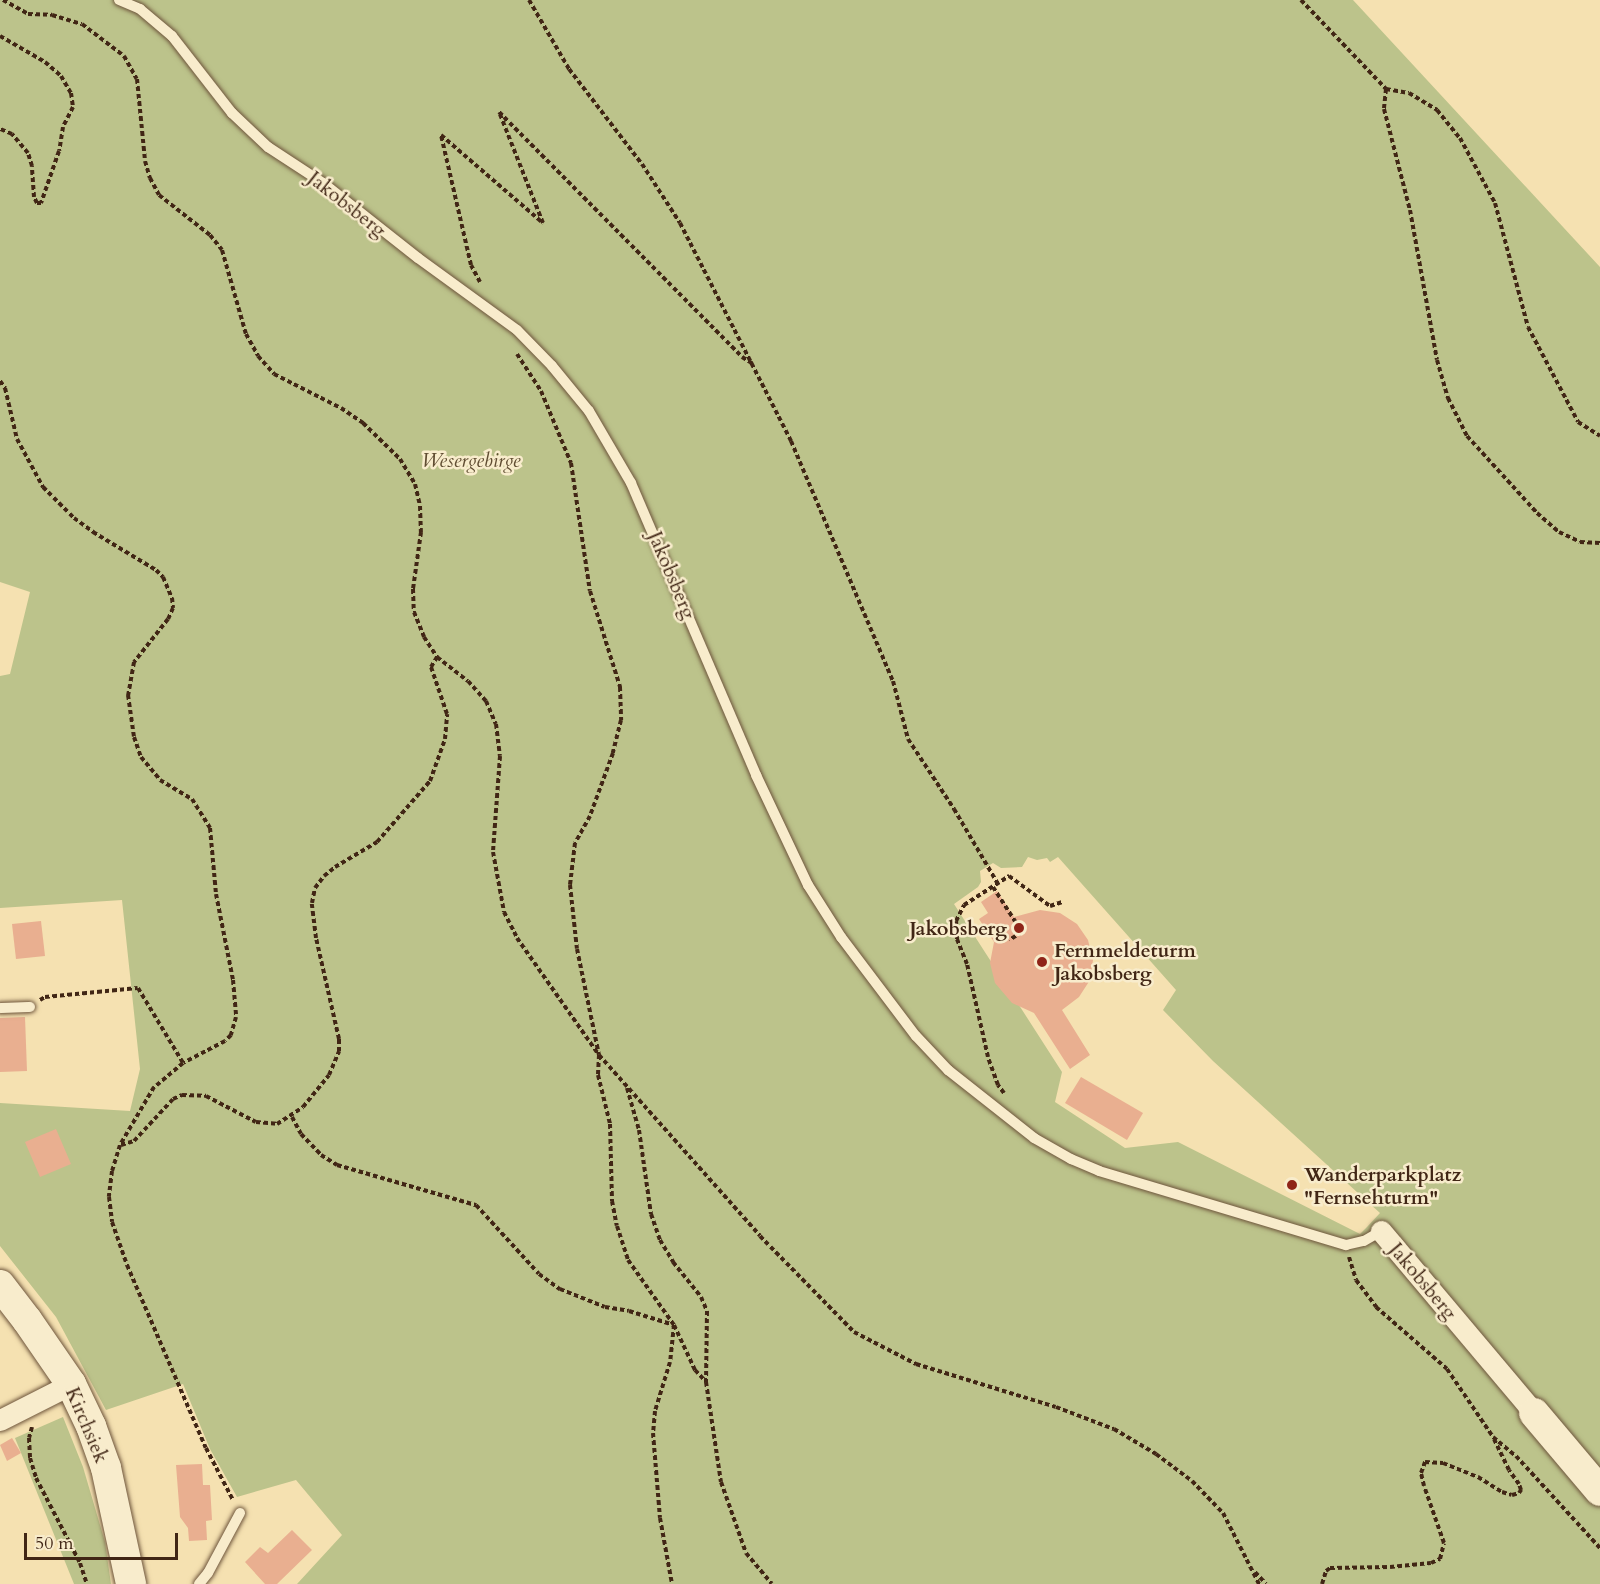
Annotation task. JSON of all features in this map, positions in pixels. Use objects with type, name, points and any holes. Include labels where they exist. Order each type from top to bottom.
[{"type":"main road","name":"Kirchsiek","points":[[0,1285],[71,1384],[91,1426],[106,1468],[131,1584]]},
{"type":"main road","name":"Jakobsberg","points":[[1534,1413],[1600,1491]]},
{"type":"street","name":"Jakobsberg","points":[[1381,1231],[1534,1413]]},
{"type":"street","points":[[0,1420],[71,1384]]},
{"type":"lane","name":"Jakobsberg","points":[[119,0],[140,9],[172,36],[232,113],[268,147],[323,183],[418,258],[517,330],[589,411],[631,483],[756,775],[808,885],[841,937],[916,1036],[948,1070],[1005,1118],[1071,1159],[1099,1171],[1346,1245],[1364,1242],[1381,1231]]},
{"type":"lane","points":[[0,1008],[30,1007]]},
{"type":"lane","points":[[199,1584],[208,1573],[240,1513]]},
{"type":"path","points":[[3,0],[28,14],[52,15],[82,24],[124,56],[137,79],[145,161],[150,178],[159,195],[210,235],[222,250],[246,334],[258,356],[274,374],[340,408],[363,423],[400,459],[415,484],[420,506],[421,532],[413,589],[414,612],[424,638],[437,657],[468,681],[480,695],[496,724],[500,756],[493,852],[504,912],[517,938],[576,1026],[599,1055],[760,1236],[854,1332],[916,1364],[1056,1407],[1122,1434],[1192,1481],[1223,1513],[1259,1584]]},
{"type":"path","points":[[529,0],[569,69],[642,164],[680,224],[753,364],[790,441],[893,681],[908,738],[954,809],[1022,932],[1009,940]]},
{"type":"path","points":[[1301,0],[1386,89],[1410,93],[1437,110],[1461,138],[1496,203],[1528,327],[1578,422],[1590,432],[1600,436]]},
{"type":"path","points":[[0,36],[45,62],[61,76],[71,93],[73,107],[63,127],[59,152],[41,203],[37,203],[34,197],[32,166],[27,153],[12,134],[0,129]]},
{"type":"path","points":[[1386,89],[1384,109],[1410,210],[1437,360],[1448,398],[1467,436],[1537,513],[1559,532],[1580,542],[1600,543]]},
{"type":"path","points":[[485,305],[483,289],[471,265],[441,135],[543,223],[499,112],[742,357],[753,364]]},
{"type":"path","points":[[515,351],[541,392],[571,463],[590,591],[620,687],[621,720],[613,753],[590,816],[575,843],[570,885],[577,949],[599,1055],[598,1075],[610,1124],[612,1201],[628,1260],[674,1325],[695,1370],[706,1382]]},
{"type":"path","points":[[0,381],[5,388],[17,439],[43,487],[74,518],[93,532],[156,570],[169,588],[173,608],[134,662],[128,695],[134,736],[141,757],[160,780],[192,799],[210,828],[216,894],[232,980],[236,1017],[231,1035],[215,1048],[183,1063],[154,1086],[120,1145],[111,1171],[109,1197],[112,1222],[127,1265],[206,1449],[240,1513]]},
{"type":"path","points":[[120,1145],[134,1142],[173,1099],[182,1095],[206,1096],[256,1122],[277,1124],[292,1117],[303,1107],[329,1075],[339,1051],[329,988],[316,938],[312,903],[315,888],[335,867],[377,842],[430,782],[445,739],[447,714],[431,667],[437,657]]},
{"type":"path","points":[[1009,1098],[998,1085],[988,1057],[967,964],[955,928],[964,906],[1010,876],[1050,906],[1062,902]]},
{"type":"path","points":[[30,1007],[45,997],[138,988],[183,1063]]},
{"type":"path","points":[[626,1084],[639,1130],[651,1214],[668,1255],[701,1297],[707,1311],[706,1382],[720,1482],[736,1531],[746,1552],[759,1572],[772,1584]]},
{"type":"path","points":[[292,1117],[301,1134],[321,1155],[337,1165],[476,1205],[539,1274],[560,1289],[605,1307],[629,1311],[674,1325]]},
{"type":"path","points":[[1322,1584],[1326,1571],[1330,1568],[1390,1567],[1431,1563],[1440,1559],[1444,1543],[1424,1486],[1421,1473],[1425,1462],[1443,1463],[1478,1478],[1502,1492],[1519,1493],[1521,1490],[1504,1462],[1493,1437],[1448,1369],[1376,1307],[1356,1280],[1346,1245]]},
{"type":"path","points":[[672,1584],[660,1518],[652,1433],[655,1412],[670,1362],[674,1325]]},
{"type":"path","points":[[40,1400],[29,1438],[30,1458],[36,1478],[80,1563],[87,1584]]},
{"type":"path","points":[[1493,1437],[1516,1456],[1600,1548]]},
{"type":"path","points":[[1252,1569],[1266,1584]]},
{"type":"green space","name":"Wesergebirge","points":[[0,0],[1353,0],[1600,267],[1600,1584],[297,1584],[342,1535],[296,1480],[237,1497],[210,1449],[183,1384],[106,1410],[56,1317],[0,1246],[0,1103],[130,1111],[140,1069],[122,900],[0,908],[0,676],[10,674],[30,592],[0,582]],"holes":[[[1028,857],[1037,860],[1047,858],[1050,862],[1058,857],[1176,990],[1163,1010],[1213,1061],[1380,1213],[1360,1234],[1178,1142],[1125,1148],[1055,1102],[1062,1072],[954,904],[978,887],[981,882],[980,871],[993,863],[1001,868],[1022,867]]]},
{"type":"green space","points":[[63,1417],[83,1467],[105,1542],[111,1584],[74,1584],[15,1438]]},
{"type":"building","name":"Fernmeldeturm Jakobsberg","points":[[997,891],[1014,917],[1040,910],[1060,913],[1077,924],[1088,940],[1093,960],[1090,980],[1079,997],[1062,1010],[1090,1055],[1070,1069],[1034,1013],[1012,1003],[995,983],[990,963],[994,942],[979,919],[988,913],[981,902]]},
{"type":"building","points":[[41,921],[45,956],[16,959],[12,924]]},
{"type":"building","points":[[25,1017],[27,1071],[0,1072],[0,1018]]},
{"type":"building","points":[[1081,1077],[1143,1113],[1127,1140],[1065,1103]]},
{"type":"building","points":[[56,1129],[71,1164],[40,1177],[25,1142]]},
{"type":"building","points":[[12,1438],[21,1453],[7,1461],[0,1445]]},
{"type":"building","points":[[202,1464],[203,1485],[210,1485],[212,1520],[206,1521],[207,1540],[189,1541],[188,1528],[180,1517],[176,1465]]},
{"type":"building","points":[[292,1530],[312,1550],[277,1584],[265,1584],[245,1562],[260,1547],[268,1553]]},
{"type":"place","name":"Jakobsberg","points":[[1019,928]]},
{"type":"place","name":"Fernmeldeturm Jakobsberg","points":[[1042,962]]},
{"type":"place","name":"Wanderparkplatz \"Fernsehturm\"","points":[[1292,1185]]}]
